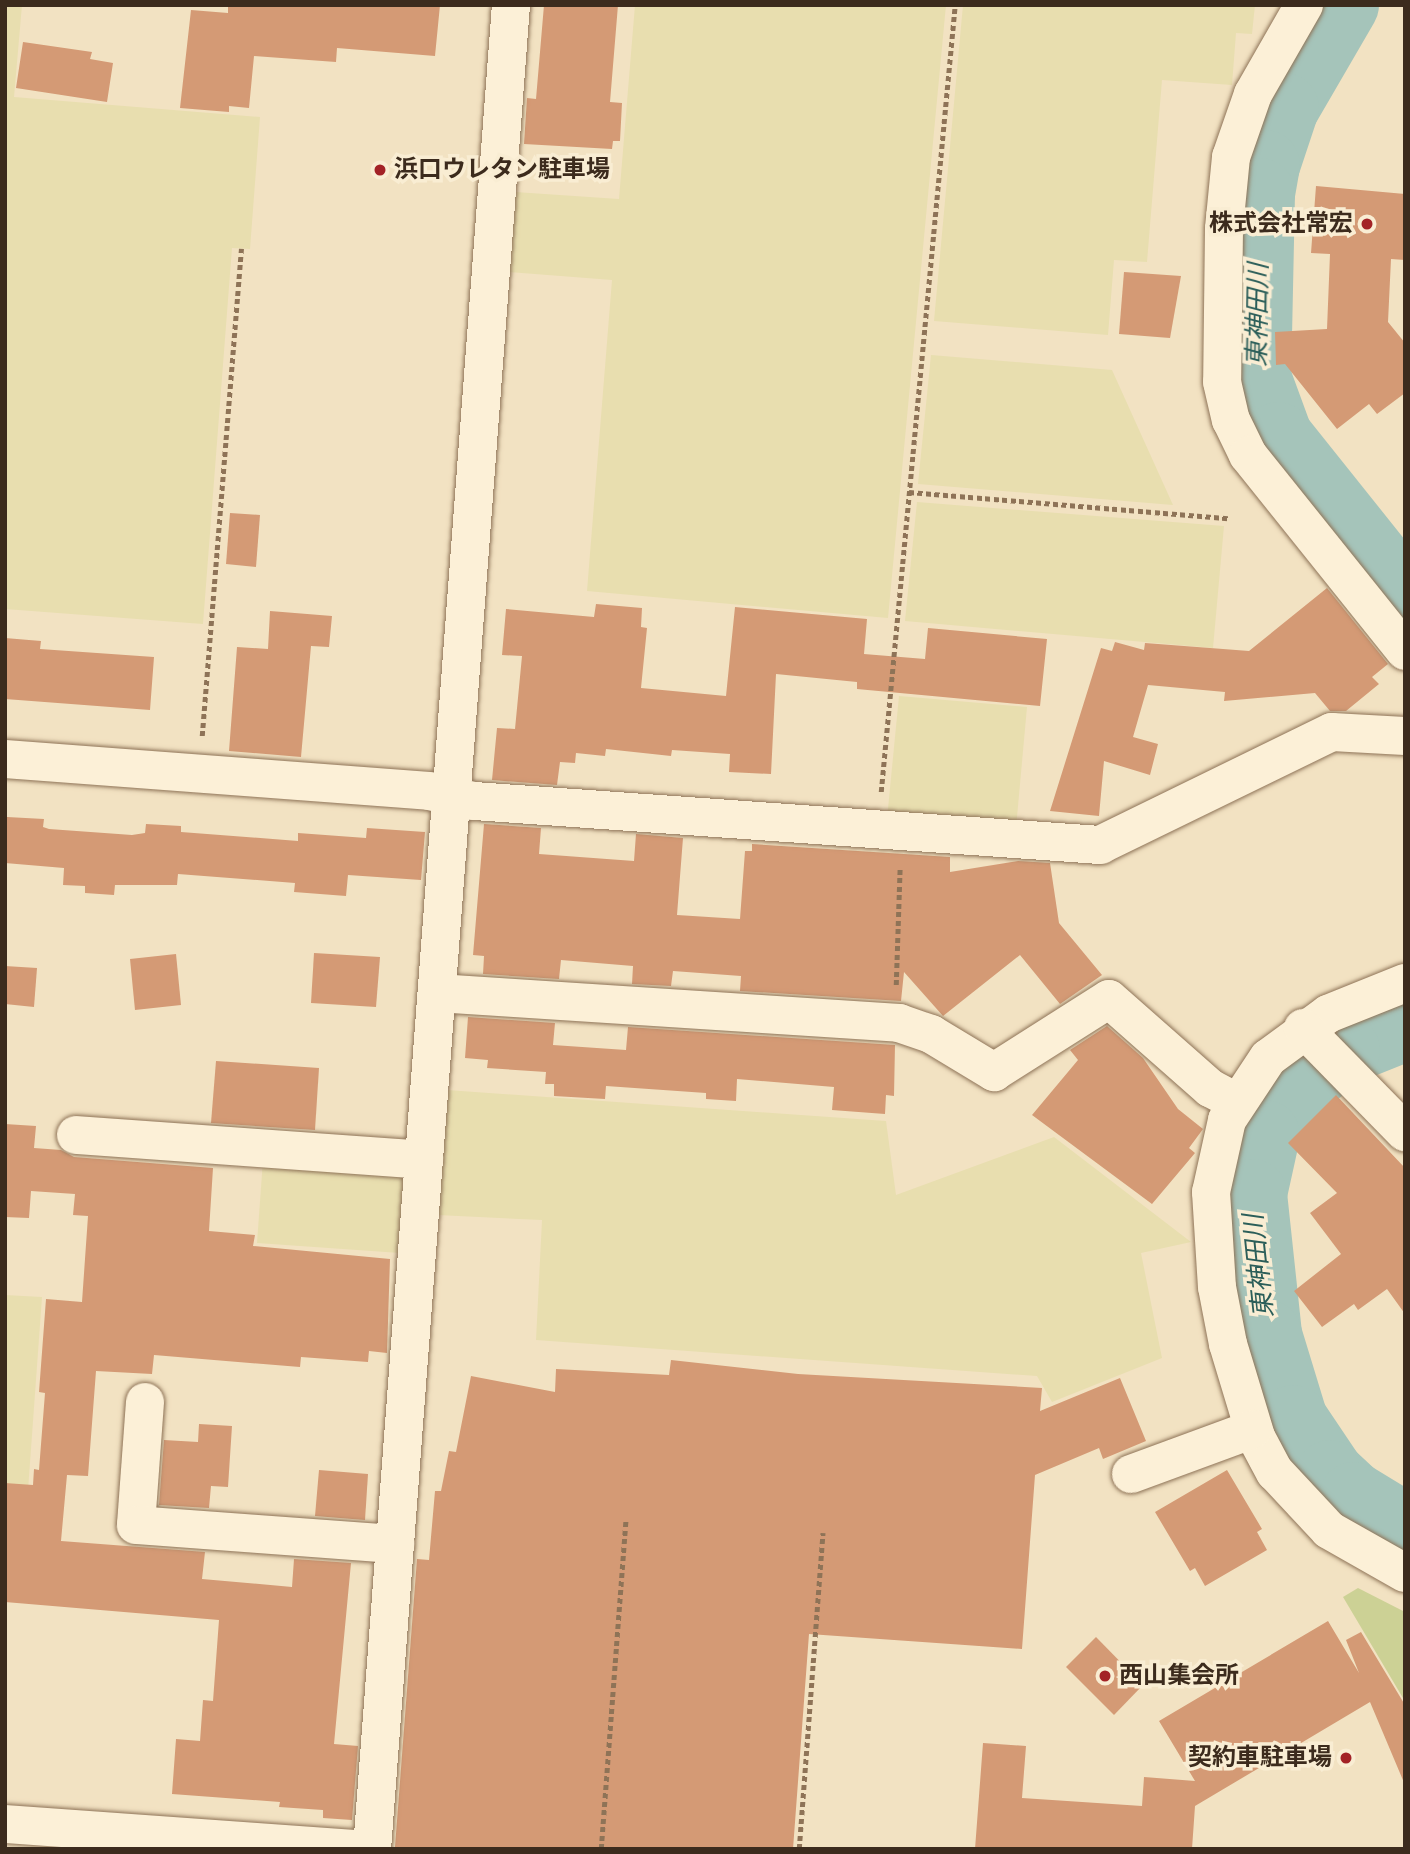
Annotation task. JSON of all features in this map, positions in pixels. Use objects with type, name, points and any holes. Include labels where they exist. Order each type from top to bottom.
[{"type":"street","points":[[372,1849],[511,5]]},
{"type":"street","points":[[1304,5],[1253,94],[1231,157],[1224,229],[1222,382],[1231,420],[1248,455],[1405,651]]},
{"type":"street","points":[[5,759],[452,795],[474,801],[1100,845],[1332,732],[1405,736]]},
{"type":"street","points":[[1405,983],[1307,1032],[1268,1058],[1236,1102],[1216,1156],[1211,1192],[1219,1298],[1253,1429],[1276,1472],[1300,1502],[1329,1530],[1405,1573]]},
{"type":"street","points":[[437,993],[895,1022],[931,1034],[994,1072],[1109,999],[1210,1088],[1236,1102]]},
{"type":"street","points":[[1307,1032],[1405,1132]]},
{"type":"street","points":[[76,1135],[424,1160]]},
{"type":"street","points":[[145,1402],[136,1525],[395,1544]]},
{"type":"street","points":[[1131,1474],[1253,1429]]},
{"type":"street","points":[[5,1824],[356,1849]]},
{"type":"path","points":[[895,1022],[889,831],[909,492],[955,5]]},
{"type":"path","points":[[200,774],[241,249]]},
{"type":"path","points":[[909,492],[1228,518]]},
{"type":"path","points":[[601,1849],[626,1520]]},
{"type":"path","points":[[799,1849],[823,1533]]},
{"type":"shaded area","points":[[5,5],[22,5],[14,97],[260,117],[250,249],[232,248],[203,624],[5,609]]},
{"type":"shaded area","points":[[635,5],[946,5],[888,618],[587,591],[612,280],[509,272],[515,192],[619,199]]},
{"type":"shaded area","points":[[963,5],[1255,5],[1252,34],[1236,33],[1232,85],[1162,80],[1147,262],[1114,260],[1108,335],[934,321]]},
{"type":"shaded area","points":[[931,355],[1112,370],[1173,505],[918,484]]},
{"type":"shaded area","points":[[917,502],[1224,526],[1213,648],[905,621]]},
{"type":"shaded area","points":[[899,696],[1027,707],[1016,828],[887,819]]},
{"type":"shaded area","points":[[447,1090],[886,1121],[896,1195],[1054,1137],[1191,1242],[1141,1253],[1162,1358],[1052,1402],[1037,1376],[536,1340],[542,1220],[437,1215]]},
{"type":"shaded area","points":[[263,1160],[406,1170],[400,1253],[257,1243]]},
{"type":"shaded area","points":[[5,1295],[42,1297],[27,1504],[5,1503]]},
{"type":"green space","points":[[1358,1588],[1405,1612],[1403,1698],[1343,1597]]},
{"type":"building","points":[[228,5],[440,5],[435,56],[337,48],[336,62],[254,56],[249,108],[229,106],[229,112],[180,108],[191,10],[228,13]]},
{"type":"building","points":[[544,5],[618,5],[610,102],[622,103],[620,141],[613,141],[612,149],[524,144],[527,98],[536,99]]},
{"type":"building","points":[[23,42],[92,52],[90,59],[113,63],[107,102],[16,88]]},
{"type":"building","points":[[1316,186],[1405,194],[1405,260],[1391,259],[1388,322],[1405,343],[1405,393],[1377,414],[1369,404],[1337,429],[1285,364],[1276,365],[1275,332],[1327,329],[1330,254],[1311,253]]},
{"type":"building","points":[[1124,272],[1181,276],[1170,338],[1119,334]]},
{"type":"building","points":[[230,513],[260,515],[256,567],[226,564]]},
{"type":"building","points":[[1327,588],[1388,664],[1372,677],[1379,684],[1346,711],[1330,711],[1315,693],[1224,701],[1225,692],[1148,685],[1133,737],[1158,744],[1150,775],[1104,761],[1099,816],[1050,811],[1101,648],[1112,651],[1115,642],[1144,650],[1145,643],[1249,651]]},
{"type":"building","points":[[596,604],[642,608],[641,627],[647,628],[641,688],[726,696],[735,607],[867,619],[864,654],[925,659],[928,628],[1047,639],[1040,706],[857,689],[857,682],[776,674],[771,774],[729,772],[730,754],[672,750],[671,756],[606,749],[605,756],[576,753],[575,763],[560,762],[557,785],[492,780],[497,728],[515,729],[522,656],[502,655],[506,609],[594,617]]},
{"type":"building","points":[[270,611],[332,616],[329,647],[311,646],[301,757],[229,751],[237,647],[268,649]]},
{"type":"building","points":[[5,638],[41,641],[40,649],[154,657],[150,710],[5,699]]},
{"type":"building","points":[[7,817],[44,819],[43,827],[49,829],[132,835],[145,833],[146,824],[181,826],[181,832],[298,841],[298,833],[366,838],[367,828],[425,832],[421,880],[348,875],[346,896],[294,892],[295,883],[178,874],[177,885],[115,885],[114,895],[85,893],[85,886],[63,885],[64,868],[5,863]]},
{"type":"building","points":[[484,824],[541,828],[539,854],[634,861],[636,834],[683,838],[677,915],[740,919],[745,851],[752,851],[752,844],[950,857],[950,872],[1018,861],[1050,863],[1059,923],[1102,975],[1060,1004],[1020,955],[943,1016],[904,972],[901,1001],[740,991],[741,976],[673,971],[671,986],[632,984],[633,966],[561,960],[559,979],[483,974],[484,956],[473,955]]},
{"type":"building","points":[[314,953],[380,957],[376,1007],[311,1003]]},
{"type":"building","points":[[176,954],[181,1005],[135,1010],[130,959]]},
{"type":"building","points":[[5,966],[37,968],[34,1007],[5,1004]]},
{"type":"building","points":[[468,1017],[555,1023],[553,1045],[626,1050],[628,1027],[895,1045],[894,1096],[886,1095],[885,1114],[832,1110],[834,1087],[737,1079],[736,1101],[706,1099],[706,1093],[606,1086],[605,1099],[554,1096],[554,1084],[545,1084],[546,1072],[487,1068],[488,1060],[465,1058]]},
{"type":"building","points":[[1107,1026],[1143,1058],[1178,1109],[1203,1129],[1189,1148],[1195,1153],[1152,1204],[1032,1115],[1078,1060],[1070,1050]]},
{"type":"building","points":[[216,1061],[319,1068],[315,1130],[211,1123]]},
{"type":"building","points":[[1336,1095],[1405,1168],[1405,1314],[1387,1289],[1358,1310],[1354,1304],[1322,1327],[1294,1291],[1341,1254],[1310,1213],[1337,1193],[1288,1143]]},
{"type":"building","points":[[5,1124],[36,1126],[34,1148],[61,1150],[74,1157],[213,1168],[209,1231],[255,1235],[253,1246],[390,1259],[387,1353],[369,1351],[368,1362],[301,1357],[300,1367],[154,1355],[152,1374],[96,1371],[88,1476],[67,1475],[61,1541],[205,1552],[202,1579],[292,1587],[294,1559],[351,1563],[334,1744],[358,1746],[352,1820],[323,1818],[323,1810],[279,1807],[280,1802],[172,1794],[176,1739],[200,1741],[203,1700],[213,1701],[219,1620],[5,1602],[5,1483],[33,1485],[34,1469],[39,1470],[45,1393],[39,1392],[46,1299],[82,1302],[88,1216],[73,1215],[75,1194],[31,1191],[29,1218],[5,1217]]},
{"type":"building","points":[[671,1360],[798,1374],[1042,1388],[1040,1411],[1120,1378],[1146,1441],[1103,1459],[1099,1448],[1035,1475],[1022,1649],[809,1634],[793,1849],[395,1847],[417,1559],[429,1560],[435,1491],[441,1491],[449,1451],[456,1452],[471,1376],[555,1392],[556,1369],[669,1375]]},
{"type":"building","points":[[199,1424],[232,1426],[228,1487],[211,1486],[209,1508],[159,1505],[164,1440],[198,1442]]},
{"type":"building","points":[[319,1470],[368,1474],[365,1520],[315,1516]]},
{"type":"building","points":[[1227,1470],[1262,1529],[1257,1532],[1267,1550],[1205,1586],[1195,1568],[1190,1571],[1155,1512]]},
{"type":"building","points":[[1328,1621],[1359,1673],[1346,1640],[1361,1632],[1405,1705],[1405,1785],[1370,1702],[1195,1806],[1192,1849],[975,1849],[983,1743],[1026,1746],[1022,1798],[1142,1806],[1144,1777],[1195,1781],[1159,1721]]},
{"type":"building","name":"西山集会所","points":[[1096,1637],[1143,1685],[1114,1715],[1066,1667]]},
{"type":"waterway","name":"東神田川","points":[[1344,5],[1284,108],[1265,165],[1260,193],[1256,377],[1278,437],[1405,596]]},
{"type":"waterway","name":"東神田川","points":[[1405,1026],[1345,1050],[1297,1086],[1265,1135],[1252,1194],[1267,1335],[1293,1420],[1330,1475],[1354,1497],[1405,1528]]},
{"type":"place","name":"浜口ウレタン駐車場","points":[[380,170]]},
{"type":"place","name":"株式会社常宏","points":[[1367,224]]},
{"type":"place","name":"西山集会所","points":[[1105,1676]]},
{"type":"place","name":"契約車駐車場","points":[[1346,1758]]}]
